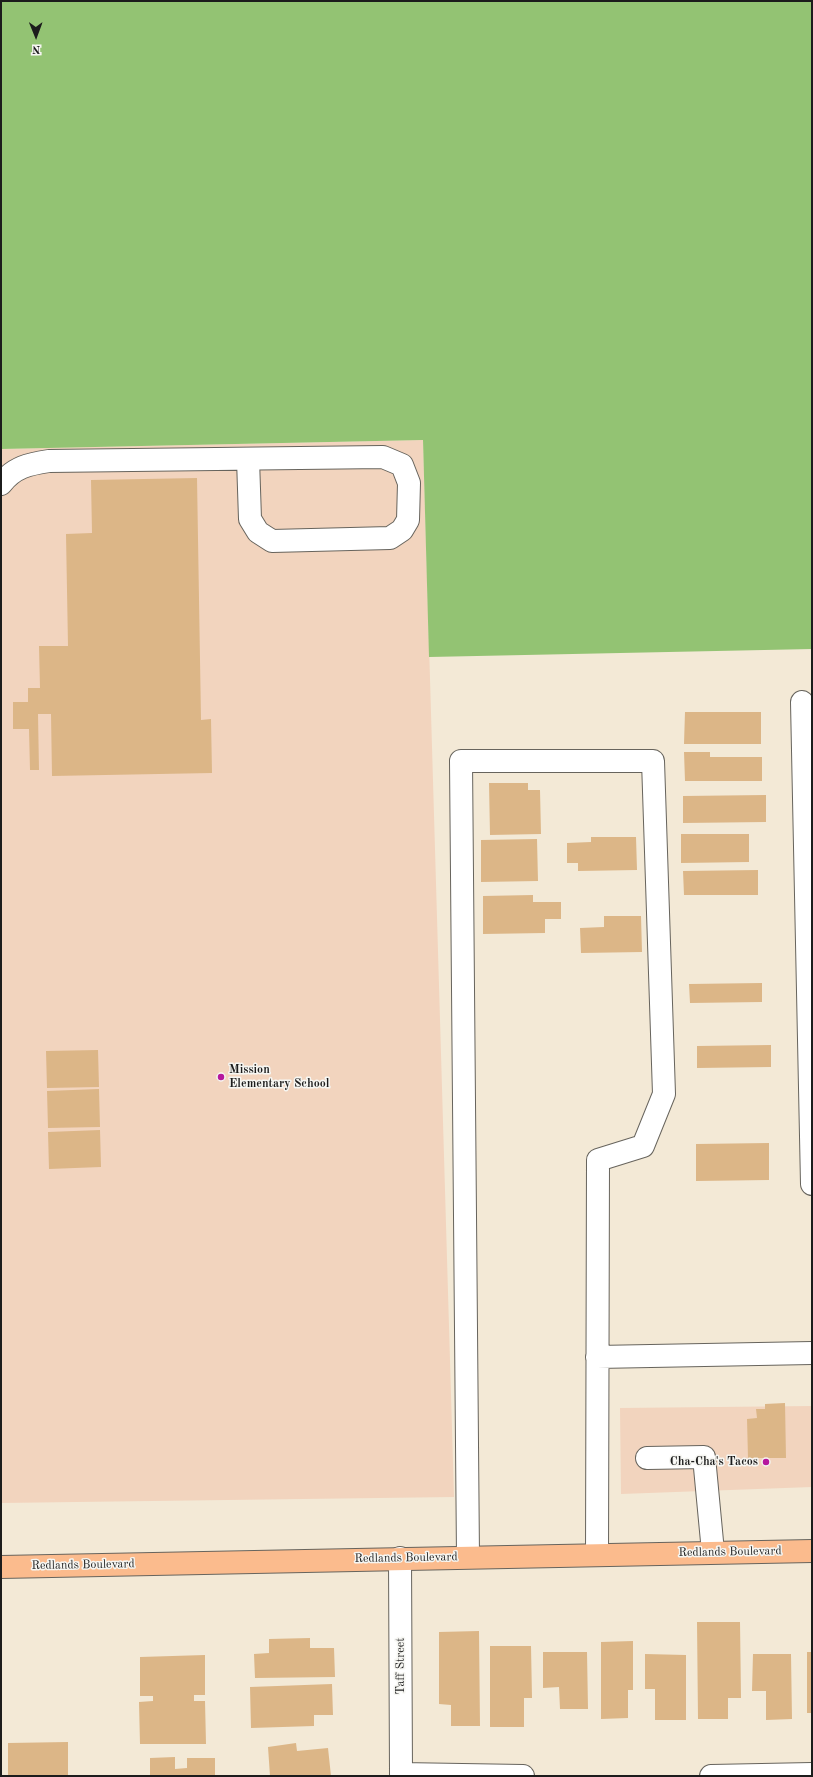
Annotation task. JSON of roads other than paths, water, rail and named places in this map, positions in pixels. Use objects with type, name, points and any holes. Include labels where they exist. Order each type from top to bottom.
[{"type":"main road","name":"Redlands Boulevard","points":[[1,1567],[812,1551]]},
{"type":"street","points":[[1,484],[6,477],[26,465],[49,461],[383,457],[402,465],[409,483],[408,520],[402,530],[390,538],[272,541],[258,532],[250,519],[248,459]]},
{"type":"street","points":[[802,702],[812,1184]]},
{"type":"street","points":[[468,1557],[461,761],[653,761],[664,1094],[643,1146],[598,1160],[597,1555]]},
{"type":"street","points":[[597,1357],[812,1353]]},
{"type":"street","points":[[647,1458],[704,1457],[712,1552]]},
{"type":"street","name":"Taff Street","points":[[400,1558],[401,1774],[523,1776]]},
{"type":"street","points":[[711,1776],[812,1774]]},
{"type":"place","name":"Mission Elementary School","points":[[221,1077]]},
{"type":"place","name":"Cha-Cha's Tacos","points":[[766,1462]]}]
